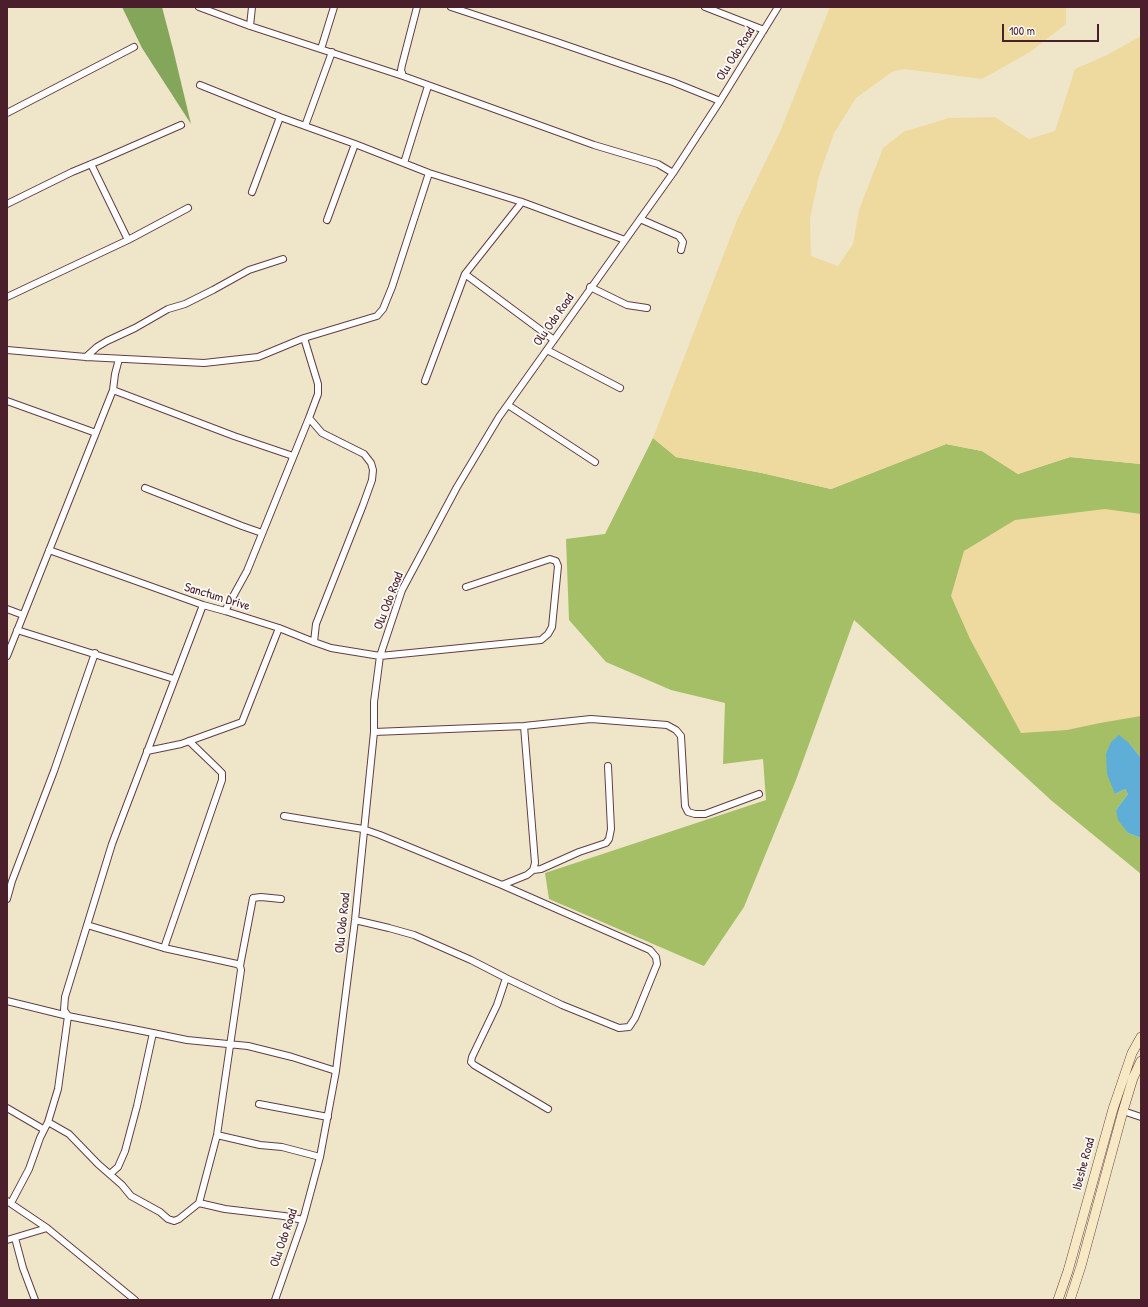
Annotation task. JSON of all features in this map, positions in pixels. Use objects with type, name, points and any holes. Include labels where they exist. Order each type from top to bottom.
[{"type":"main road","name":"Ibeshe Road","points":[[1058,1300],[1068,1271],[1115,1102],[1132,1052],[1141,1037]]},
{"type":"main road","name":"Ibeshe Road","points":[[1070,1300],[1081,1266],[1123,1111],[1133,1078],[1141,1061]]},
{"type":"street","points":[[198,7],[250,26],[402,76],[594,145],[658,164],[673,173]]},
{"type":"street","points":[[250,26],[252,7]]},
{"type":"street","points":[[321,49],[334,7]]},
{"type":"street","points":[[402,76],[402,65],[417,7]]},
{"type":"street","points":[[451,7],[673,82],[720,101]]},
{"type":"street","points":[[705,7],[764,30]]},
{"type":"street","name":"Olu Odo Road","points":[[275,1300],[304,1220],[328,1118],[336,1071],[355,920],[374,732],[374,702],[380,656],[402,590],[457,487],[508,405],[590,287],[673,173],[720,101],[778,7]]},
{"type":"street","points":[[7,113],[134,47]]},
{"type":"street","points":[[305,126],[332,52]]},
{"type":"street","points":[[200,85],[429,173],[522,202],[625,240]]},
{"type":"street","points":[[404,163],[428,86]]},
{"type":"street","points":[[252,192],[280,117]]},
{"type":"street","points":[[7,204],[72,172],[181,125]]},
{"type":"street","points":[[327,220],[355,144]]},
{"type":"street","points":[[91,164],[128,240]]},
{"type":"street","points":[[7,350],[86,357],[204,363],[258,357],[304,338],[377,316],[383,309],[392,287],[429,173]]},
{"type":"street","points":[[425,381],[465,274],[522,202]]},
{"type":"street","points":[[7,297],[128,240],[188,208]]},
{"type":"street","points":[[640,219],[679,236],[683,242],[681,250]]},
{"type":"street","points":[[86,357],[107,341],[135,328],[168,309],[185,304],[206,294],[252,268],[283,259]]},
{"type":"street","points":[[465,274],[554,340]]},
{"type":"street","points":[[590,287],[627,305],[647,308]]},
{"type":"street","points":[[225,611],[247,571],[318,394],[318,384],[304,338]]},
{"type":"street","points":[[547,350],[620,388]]},
{"type":"street","points":[[7,656],[113,390],[118,359]]},
{"type":"street","points":[[113,390],[234,436],[293,456]]},
{"type":"street","points":[[7,401],[96,433]]},
{"type":"street","points":[[508,405],[595,462]]},
{"type":"street","points":[[309,418],[322,433],[364,454],[371,463],[373,470],[372,480],[363,505],[316,624],[314,642]]},
{"type":"street","points":[[145,488],[262,533]]},
{"type":"street","name":"Sanctum Drive","points":[[49,550],[203,605],[279,628],[331,648],[380,656],[541,640],[548,634],[552,627],[558,566],[556,561],[550,559],[466,587]]},
{"type":"street","points":[[135,1300],[47,1228],[9,1202],[29,1169],[43,1129],[48,1122],[58,1089],[68,1016],[64,1010],[65,996],[112,844],[203,605]]},
{"type":"street","points":[[7,609],[23,615]]},
{"type":"street","points":[[147,751],[181,744],[242,722],[279,628]]},
{"type":"street","points":[[18,630],[174,679]]},
{"type":"street","points":[[7,899],[12,881],[54,771],[95,653]]},
{"type":"street","points":[[374,732],[524,726],[591,719],[667,725],[676,730],[681,736],[685,806],[688,812],[705,814],[759,794]]},
{"type":"street","points":[[524,726],[535,863],[533,870]]},
{"type":"street","points":[[164,948],[222,780],[222,774],[189,741]]},
{"type":"street","points":[[502,885],[527,875],[533,870],[541,869],[579,852],[606,843],[609,839],[611,829],[608,766]]},
{"type":"street","points":[[284,816],[363,829],[502,885],[650,950],[656,957],[657,964],[638,1011],[629,1027],[619,1028],[562,1005],[471,960],[414,935],[355,920]]},
{"type":"street","points":[[48,1122],[69,1134],[131,1196],[160,1212],[168,1219],[174,1221],[179,1219],[199,1203],[217,1135],[241,970],[240,966],[253,898],[261,897],[281,899]]},
{"type":"street","points":[[87,925],[164,948],[237,964],[240,966]]},
{"type":"street","points":[[506,978],[497,1005],[471,1062],[474,1066],[548,1108]]},
{"type":"street","points":[[7,1001],[68,1016],[187,1040],[248,1046],[292,1057],[336,1071]]},
{"type":"street","points":[[110,1174],[118,1167],[125,1151],[137,1106],[152,1033]]},
{"type":"street","points":[[260,1104],[328,1118]]},
{"type":"street","points":[[7,1108],[43,1129]]},
{"type":"street","points":[[1123,1111],[1141,1117]]},
{"type":"street","points":[[217,1135],[260,1145],[282,1147],[320,1157]]},
{"type":"street","points":[[199,1203],[225,1209],[284,1216],[304,1220]]},
{"type":"street","points":[[7,1240],[47,1228]]},
{"type":"street","points":[[15,1238],[23,1268],[35,1300]]},
{"type":"green space","points":[[122,7],[162,7],[191,124],[142,48]]},
{"type":"green space","points":[[653,438],[676,457],[762,473],[831,489],[946,444],[982,451],[1018,474],[1070,457],[1141,464],[1141,758],[1129,743],[1115,794],[1125,789],[1128,794],[1116,810],[1128,833],[1141,838],[1141,874],[1052,801],[854,620],[796,780],[744,907],[704,966],[549,899],[545,873],[766,800],[763,759],[723,764],[725,703],[671,690],[606,662],[569,620],[566,539],[605,534]]},
{"type":"sand","points":[[830,7],[1066,7],[1066,24],[1030,52],[982,79],[904,69],[892,72],[856,98],[834,133],[819,176],[810,218],[811,256],[838,266],[853,244],[859,210],[883,148],[903,132],[949,118],[995,117],[1029,139],[1055,131],[1075,69],[1107,55],[1141,36],[1141,464],[1070,457],[1018,474],[982,451],[946,444],[831,489],[762,473],[676,457],[653,438],[737,220],[780,132]]},
{"type":"sand","points":[[1105,509],[1141,514],[1141,716],[1067,730],[1021,733],[970,639],[951,596],[964,551],[1015,520]]},
{"type":"water","points":[[1119,735],[1129,743],[1141,758],[1141,838],[1128,833],[1118,820],[1116,810],[1128,794],[1125,789],[1115,794],[1107,774],[1106,754],[1111,742]]}]
